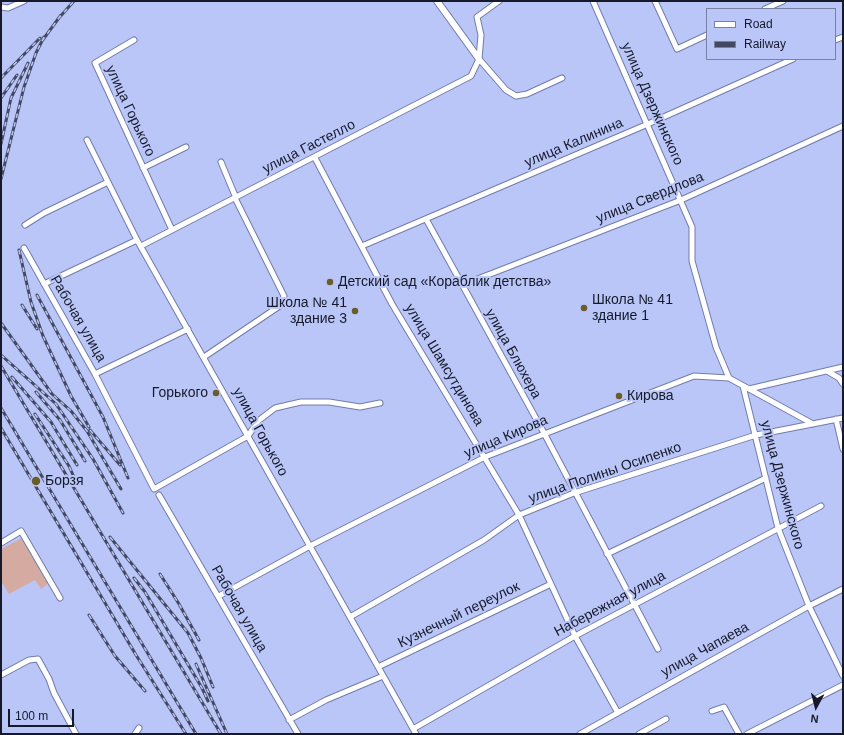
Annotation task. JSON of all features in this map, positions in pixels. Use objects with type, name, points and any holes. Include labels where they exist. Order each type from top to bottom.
[{"type":"street","points":[[1,8],[8,8],[24,1]]},
{"type":"street","points":[[437,1],[479,59],[506,90],[516,96],[527,94],[562,78]]},
{"type":"street","name":"улица Гастелло","points":[[141,246],[315,158],[471,76],[479,59],[481,35],[477,17],[499,1]]},
{"type":"street","name":"улица Дзержинского","points":[[593,1],[692,227],[692,261],[716,347],[729,378]]},
{"type":"street","points":[[656,1],[677,49],[706,35]]},
{"type":"street","points":[[767,8],[783,1]]},
{"type":"street","name":"улица Горького","points":[[134,40],[95,63],[172,230]]},
{"type":"street","name":"улица Калинина","points":[[362,246],[648,124],[791,60]]},
{"type":"street","name":"улица Свердлова","points":[[462,285],[681,200],[843,126]]},
{"type":"street","name":"улица Горького","points":[[87,140],[137,240],[416,734]]},
{"type":"street","name":"улица Горького","points":[[143,168],[186,147]]},
{"type":"street","name":"улица Шамсутдинова","points":[[315,158],[392,304],[485,456],[519,515],[575,636],[618,713]]},
{"type":"street","points":[[204,357],[282,305],[284,296],[236,198],[221,162]]},
{"type":"street","points":[[25,225],[44,213],[108,182]]},
{"type":"street","name":"улица Блюхера","points":[[426,219],[544,434],[658,649]]},
{"type":"street","points":[[44,284],[137,240]]},
{"type":"street","name":"Рабочая улица","points":[[24,248],[96,374],[154,489],[248,436]]},
{"type":"street","points":[[96,374],[188,329]]},
{"type":"street","points":[[749,389],[843,367]]},
{"type":"street","points":[[827,371],[839,378],[843,384]]},
{"type":"street","name":"улица Кирова","points":[[219,596],[310,546],[485,456],[694,376],[729,378],[813,424]]},
{"type":"street","name":"улица Дзержинского","points":[[742,386],[756,435],[778,528],[809,606],[841,665],[843,676]]},
{"type":"street","points":[[248,436],[258,421],[275,408],[301,402],[329,402],[360,407],[380,403]]},
{"type":"street","name":"улица Полины Осипенко","points":[[350,617],[484,540],[519,515],[574,493],[756,435],[843,418]]},
{"type":"street","points":[[836,420],[843,449]]},
{"type":"street","points":[[607,554],[766,478]]},
{"type":"street","name":"Рабочая улица","points":[[159,496],[219,596],[298,734]]},
{"type":"street","name":"Набережная улица","points":[[413,729],[575,636],[820,506]]},
{"type":"street","points":[[1,543],[21,531],[60,598]]},
{"type":"street","name":"Кузнечный переулок","points":[[378,667],[551,584]]},
{"type":"street","name":"улица Чапаева","points":[[580,734],[809,606],[843,589]]},
{"type":"street","points":[[1,675],[29,660],[38,659],[76,734]]},
{"type":"street","points":[[289,720],[326,700],[383,676]]},
{"type":"street","points":[[747,734],[843,685]]},
{"type":"street","points":[[712,711],[724,707],[739,734]]},
{"type":"street","points":[[639,734],[666,720]]},
{"type":"street","points":[[135,734],[139,728]]},
{"type":"shaded area","points":[[22,538],[49,583],[41,589],[35,580],[9,594],[1,581],[1,549]]},
{"type":"railway","points":[[58,19],[74,1]]},
{"type":"railway","points":[[42,41],[61,15]]},
{"type":"railway","points":[[1,179],[24,87],[36,53],[44,37]]},
{"type":"railway","points":[[1,78],[40,38]]},
{"type":"railway","points":[[1,144],[11,98],[28,63]]},
{"type":"railway","points":[[1,98],[17,75]]},
{"type":"railway","points":[[19,250],[31,302],[43,336],[71,396],[89,427]]},
{"type":"railway","points":[[37,295],[103,417],[128,478]]},
{"type":"railway","points":[[22,305],[37,329]]},
{"type":"railway","points":[[1,323],[52,394],[71,411],[87,431],[121,489]]},
{"type":"railway","points":[[1,355],[56,404],[93,459],[123,513]]},
{"type":"railway","points":[[1,366],[221,734]]},
{"type":"railway","points":[[12,377],[51,422],[77,465]]},
{"type":"railway","points":[[36,392],[60,420],[85,461]]},
{"type":"railway","points":[[1,408],[196,734]]},
{"type":"railway","points":[[35,414],[69,466],[77,484]]},
{"type":"railway","points":[[1,428],[136,655],[186,734]]},
{"type":"railway","points":[[90,430],[120,465]]},
{"type":"railway","points":[[110,537],[188,633],[201,658],[213,687]]},
{"type":"railway","points":[[160,574],[199,640]]},
{"type":"railway","points":[[134,578],[145,592],[202,688],[208,701]]},
{"type":"railway","points":[[89,615],[115,656],[145,691]]},
{"type":"railway","points":[[196,664],[227,734]]},
{"type":"place","name":"Детский сад «Кораблик детства»","points":[[330,282]]},
{"type":"place","name":"Школа № 41 здание 1","points":[[584,308]]},
{"type":"place","name":"Школа № 41 здание 3","points":[[355,311]]},
{"type":"place","name":"Горького","points":[[216,393]]},
{"type":"place","name":"Кирова","points":[[619,396]]},
{"type":"place","name":"Борзя","points":[[36,481]]}]
